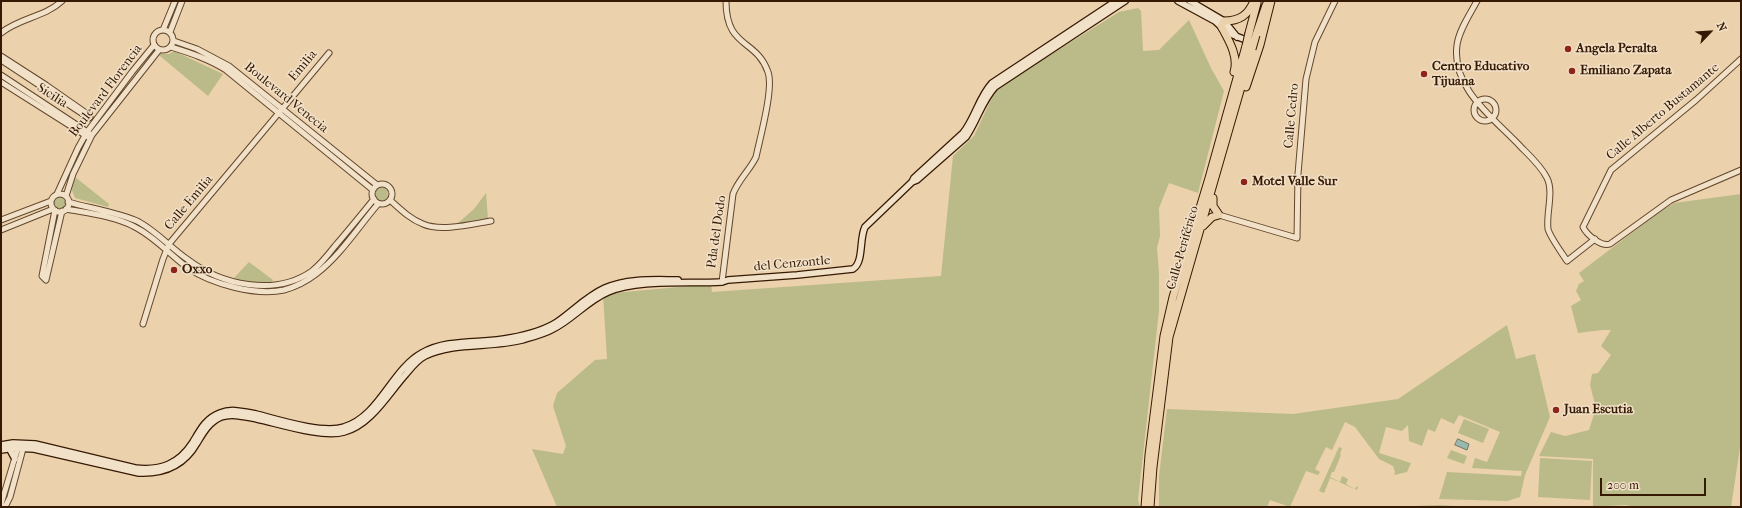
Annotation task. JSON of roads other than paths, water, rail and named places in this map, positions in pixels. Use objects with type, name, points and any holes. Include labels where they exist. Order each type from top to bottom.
[{"type":"highway","points":[[1233,93],[1230,87],[1236,61],[1222,23],[1243,18],[1251,9],[1254,1]]},
{"type":"highway","name":"Calle Periférico","points":[[1253,34],[1258,1]]},
{"type":"highway","name":"Calle Periférico","points":[[1150,507],[1150,490],[1167,351],[1173,324],[1213,187],[1253,34],[1267,1]]},
{"type":"highway","points":[[1233,114],[1240,102],[1260,45],[1271,1]]},
{"type":"highway","name":"Calle Periférico","points":[[1145,507],[1149,455],[1164,336],[1173,297],[1233,93],[1249,48]]},
{"type":"highway","points":[[1201,229],[1209,220],[1219,215],[1213,206],[1213,187]]},
{"type":"main road","points":[[912,182],[914,178],[966,129],[983,95],[992,83],[1116,1]]},
{"type":"main road","points":[[912,182],[917,180],[966,137],[972,129],[987,97],[995,86],[1125,1]]},
{"type":"main road","points":[[1178,1],[1222,23]]},
{"type":"main road","points":[[1190,1],[1222,23],[1228,33],[1260,45]]},
{"type":"main road","name":"del Cenzontle","points":[[21,445],[111,465],[139,473],[152,474],[172,468],[182,462],[191,453],[210,425],[220,417],[243,416],[321,433],[344,432],[366,421],[409,363],[420,356],[439,351],[474,346],[505,344],[547,332],[561,325],[602,294],[615,289],[634,283],[724,280],[849,270],[856,267],[859,260],[861,237],[865,227],[912,182]]},
{"type":"main road","points":[[1,445],[21,445]]},
{"type":"main road","points":[[1,450],[21,445]]},
{"type":"main road","points":[[9,448],[15,459]]},
{"type":"street","points":[[1,33],[46,12],[62,1]]},
{"type":"street","points":[[175,1],[163,30],[154,35],[154,45],[159,50],[166,50],[171,47],[174,41],[170,32],[182,1]]},
{"type":"street","name":"Pda del Dodo","points":[[724,280],[731,206],[736,185],[753,164],[756,157],[770,79],[761,59],[732,32],[727,18],[726,1]]},
{"type":"street","name":"Calle Cedro","points":[[1219,215],[1297,238],[1298,174],[1306,79],[1315,42],[1334,1]]},
{"type":"street","points":[[1478,1],[1457,44],[1461,77],[1464,84],[1478,102],[1532,158],[1547,177],[1549,185],[1548,230],[1567,261],[1595,239],[1605,245],[1610,244],[1671,200],[1741,170]]},
{"type":"street","points":[[163,30],[170,32]]},
{"type":"street","name":"Boulevard Venecia","points":[[174,41],[197,49],[229,66],[375,188]]},
{"type":"street","name":"Boulevard Florencia","points":[[66,196],[88,135],[132,72],[154,45]]},
{"type":"street","name":"Boulevard Venecia","points":[[171,47],[216,63],[280,110]]},
{"type":"street","name":"Boulevard Florencia","points":[[57,194],[78,148],[159,50]]},
{"type":"street","name":"Emilia","points":[[280,110],[329,53]]},
{"type":"street","points":[[1,56],[90,115],[90,117],[88,118],[1,60]]},
{"type":"street","name":"Calle Alberto Bustamante","points":[[1595,239],[1585,232],[1582,227],[1611,170],[1696,100],[1741,59]]},
{"type":"street","name":"Sicilia","points":[[1,75],[88,135]]},
{"type":"street","name":"Sicilia","points":[[1,82],[88,135]]},
{"type":"street","points":[[1485,99],[1493,102],[1496,110],[1493,118],[1485,121],[1478,117],[1475,110],[1478,102],[1485,99]]},
{"type":"street","name":"Calle Emilia","points":[[143,324],[169,244],[280,110]]},
{"type":"street","points":[[1,230],[54,209],[127,223],[142,230],[189,268],[215,281],[230,286],[257,291],[283,290],[309,279],[326,266],[378,204],[387,203],[390,200],[392,195],[390,188],[384,184],[375,188],[372,195],[378,204]]},
{"type":"street","points":[[1,220],[51,201],[57,194],[66,196],[68,202],[64,210],[46,280],[42,276],[54,209],[51,201]]},
{"type":"street","points":[[68,202],[131,218],[150,229],[187,260],[199,268],[218,276],[256,286],[280,285],[293,281],[314,270],[326,258],[374,199]]},
{"type":"street","points":[[390,200],[412,218],[430,227],[465,225],[491,221]]},
{"type":"street","points":[[41,215],[49,216],[52,222]]},
{"type":"street","points":[[1,504],[21,445]]},
{"type":"street","points":[[5,507],[21,445]]},
{"type":"water","points":[[1458,439],[1469,444],[1467,450],[1455,445]]},
{"type":"place","name":"Angela Peralta","points":[[1568,49]]},
{"type":"place","name":"Emiliano Zapata","points":[[1572,71]]},
{"type":"place","name":"Centro Educativo Tijuana","points":[[1424,74]]},
{"type":"place","name":"Motel Valle Sur","points":[[1244,182]]},
{"type":"place","name":"Oxxo","points":[[174,270]]},
{"type":"place","name":"Juan Escutia","points":[[1556,410]]}]
